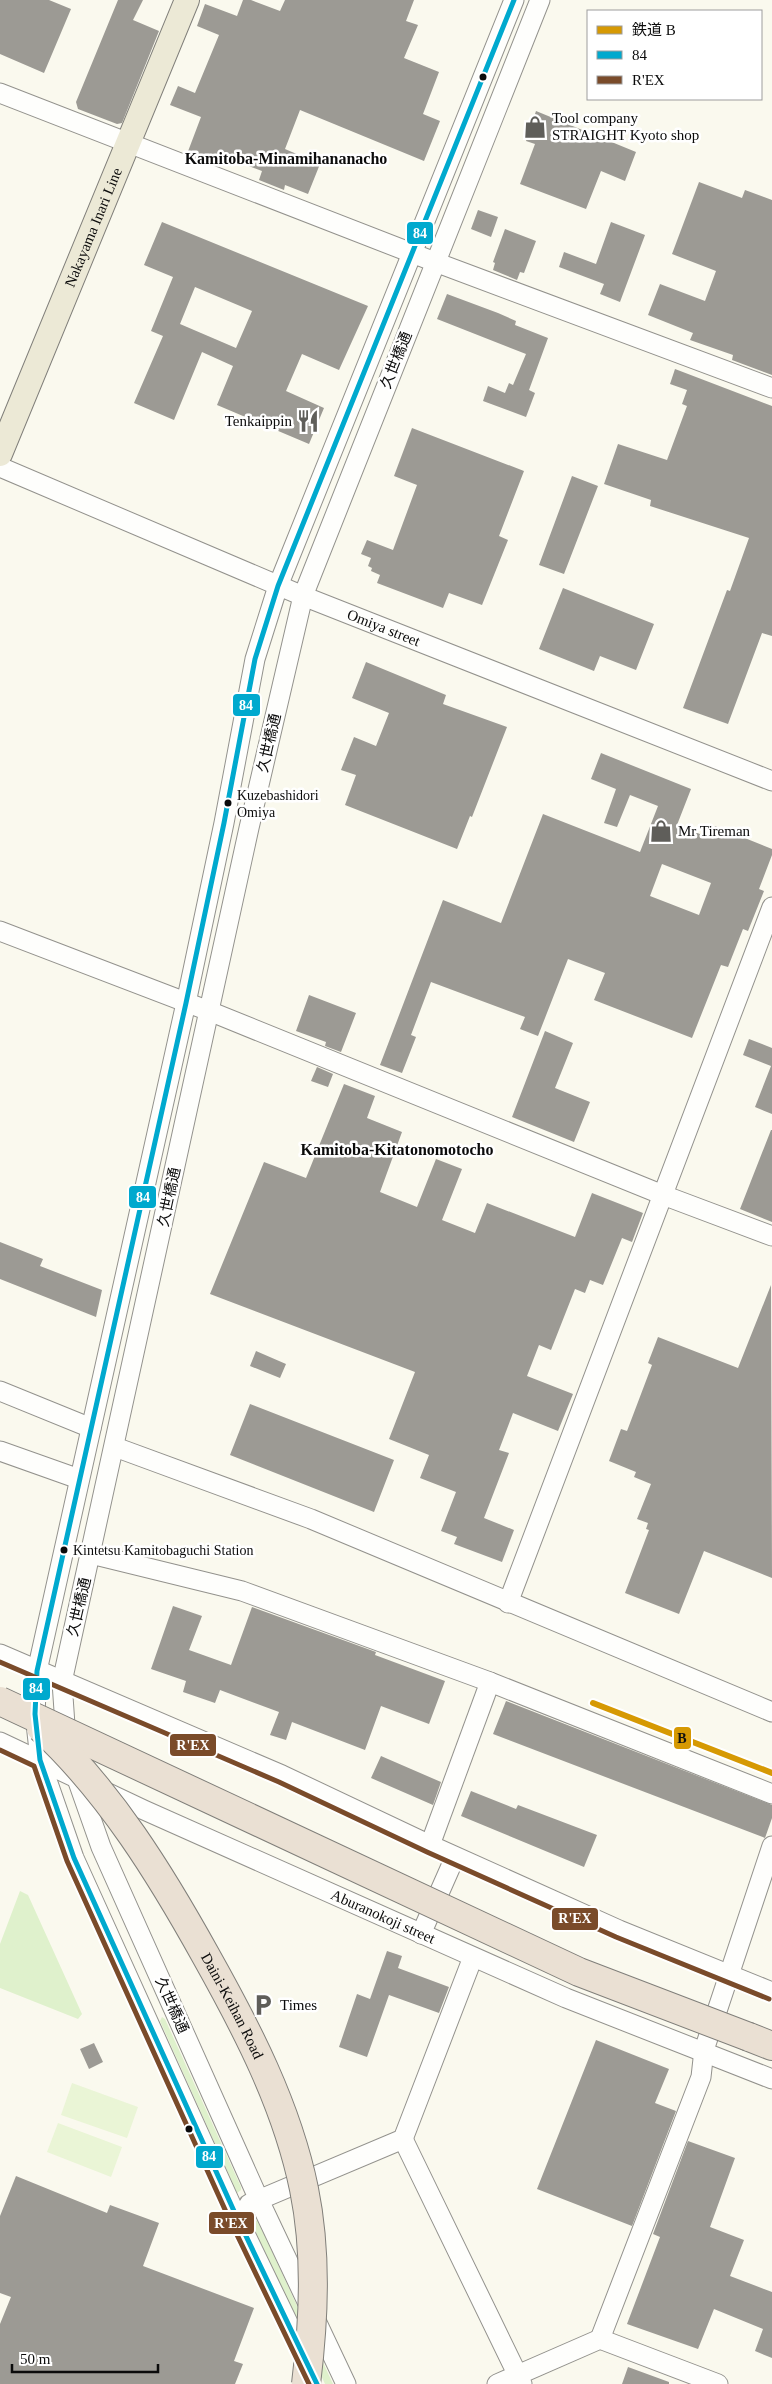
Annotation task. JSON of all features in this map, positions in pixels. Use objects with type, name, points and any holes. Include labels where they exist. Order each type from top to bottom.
[{"type":"highway","name":"Daini-Keihan Road","points":[[0,1693],[57,1743],[89,1780],[134,1838],[171,1894],[225,1989],[272,2085],[289,2132],[304,2188],[311,2238],[313,2290],[311,2344],[306,2384]]},
{"type":"highway","points":[[0,1701],[579,1972],[760,2042]]},
{"type":"main road","name":"Nakayama Inari Line","points":[[0,454],[187,0]]},
{"type":"street","name":"久世橋通","points":[[317,2384],[234,2211],[74,1858],[40,1760],[35,1714],[37,1672],[186,1003],[224,824],[255,659],[278,586],[514,0]]},
{"type":"street","name":"久世橋通","points":[[346,2384],[260,2200],[101,1847],[76,1776],[65,1725],[62,1682],[115,1447],[249,828],[303,596],[540,0]]},
{"type":"street","points":[[478,89],[500,97]]},
{"type":"street","points":[[0,93],[127,144],[435,262],[772,388]]},
{"type":"street","points":[[352,401],[376,411]]},
{"type":"street","name":"Omiya street","points":[[0,467],[278,586],[772,782]]},
{"type":"street","points":[[224,824],[249,828]]},
{"type":"street","points":[[508,1603],[772,906]]},
{"type":"street","points":[[0,931],[209,1011],[663,1195],[772,1236]]},
{"type":"street","points":[[148,1171],[173,1178]]},
{"type":"street","points":[[110,1339],[137,1346]]},
{"type":"street","points":[[0,1391],[91,1428]]},
{"type":"street","points":[[115,1447],[310,1519],[772,1712]]},
{"type":"street","points":[[0,1451],[79,1479]]},
{"type":"street","points":[[91,1554],[242,1591],[490,1682],[772,1794]]},
{"type":"street","points":[[0,1654],[37,1672],[282,1774],[430,1845],[619,1930],[772,1992]]},
{"type":"street","points":[[430,1845],[490,1682]]},
{"type":"street","name":"Aburanokoji street","points":[[0,1742],[76,1776],[144,1810],[566,1998],[704,2050],[772,2079]]},
{"type":"street","points":[[498,2384],[520,2379],[600,2339],[701,2077],[704,2050],[772,1846]]},
{"type":"street","points":[[421,1934],[455,1856]]},
{"type":"street","points":[[234,2211],[404,2139],[473,1957]]},
{"type":"street","points":[[144,2011],[170,2000]]},
{"type":"street","points":[[404,2139],[520,2379]]},
{"type":"street","points":[[600,2339],[718,2384]]},
{"type":"green space","points":[[20,1891],[28,1895],[82,2014],[78,2019],[0,1988],[0,1944]]},
{"type":"green space","points":[[162,2017],[165,2019],[241,2187],[241,2190],[237,2193],[160,2021]]},
{"type":"green space","points":[[72,2083],[138,2107],[127,2138],[61,2115]]},
{"type":"green space","points":[[58,2123],[122,2147],[111,2177],[47,2152]]},
{"type":"green space","points":[[254,2220],[258,2221],[333,2384],[325,2384],[252,2224]]},
{"type":"building","points":[[0,0],[49,0],[71,9],[44,73],[0,54]]},
{"type":"building","points":[[118,0],[143,0],[133,20],[159,31],[122,123],[117,124],[78,109],[76,102]]},
{"type":"building","points":[[243,0],[251,0],[280,11],[285,0],[414,0],[406,21],[418,25],[404,58],[439,72],[423,114],[440,121],[424,161],[300,110],[285,149],[320,164],[308,194],[285,185],[284,190],[259,180],[262,171],[219,155],[215,165],[187,154],[201,117],[170,105],[178,86],[195,93],[219,35],[197,26],[205,4],[237,16]]},
{"type":"building","points":[[536,111],[636,152],[625,181],[601,171],[586,209],[520,184],[535,144],[526,141]]},
{"type":"building","points":[[699,182],[742,198],[745,190],[772,200],[772,375],[732,360],[733,355],[690,340],[693,333],[648,315],[660,284],[705,301],[716,271],[672,254]]},
{"type":"building","points":[[478,210],[498,217],[491,237],[471,229]]},
{"type":"building","points":[[162,222],[368,306],[339,370],[302,354],[286,391],[324,408],[309,444],[217,405],[233,366],[202,352],[174,420],[134,403],[163,336],[151,331],[173,277],[144,265]],"holes":[[[195,287],[252,311],[236,348],[180,324]]]},
{"type":"building","points":[[611,222],[645,235],[620,302],[600,294],[604,284],[559,267],[564,252],[596,264]]},
{"type":"building","points":[[505,229],[536,241],[524,273],[520,272],[517,280],[493,270],[495,263],[493,262]]},
{"type":"building","points":[[447,294],[498,313],[516,321],[515,325],[548,338],[529,390],[535,393],[526,417],[483,401],[488,386],[505,393],[509,383],[513,385],[526,354],[437,319]]},
{"type":"building","points":[[675,369],[772,406],[772,636],[762,633],[728,724],[683,708],[727,590],[730,591],[749,538],[650,506],[651,500],[604,484],[618,444],[667,460],[687,406],[682,404],[687,390],[670,384]]},
{"type":"building","points":[[412,428],[524,471],[499,536],[508,540],[482,605],[449,593],[443,608],[377,583],[380,575],[371,571],[372,568],[368,566],[371,558],[361,554],[367,540],[393,550],[417,485],[394,476]]},
{"type":"building","points":[[572,476],[598,486],[564,574],[539,565]]},
{"type":"building","points":[[563,588],[654,624],[636,670],[600,656],[594,671],[539,649]]},
{"type":"building","points":[[366,662],[446,695],[443,704],[507,727],[472,817],[470,816],[457,849],[345,805],[356,775],[341,770],[354,737],[376,746],[389,713],[352,698]]},
{"type":"building","points":[[601,753],[691,789],[677,825],[710,838],[715,826],[772,849],[772,855],[759,889],[764,891],[748,931],[743,929],[728,967],[721,965],[692,1038],[594,1000],[605,973],[568,959],[538,1036],[520,1029],[525,1017],[431,982],[411,1035],[416,1037],[402,1073],[380,1065],[443,900],[501,923],[543,814],[640,852],[658,806],[630,795],[617,827],[604,823],[616,789],[591,779]],"holes":[[[662,864],[711,883],[699,915],[650,896]]]},
{"type":"building","points":[[309,995],[356,1013],[341,1052],[325,1046],[326,1042],[296,1031]]},
{"type":"building","points":[[545,1031],[573,1043],[555,1088],[590,1102],[574,1142],[512,1117]]},
{"type":"building","points":[[749,1039],[772,1048],[772,1114],[755,1107],[771,1066],[743,1055]]},
{"type":"building","points":[[317,1067],[333,1074],[328,1087],[311,1081]]},
{"type":"building","points":[[344,1084],[375,1096],[367,1118],[402,1132],[380,1192],[417,1207],[436,1159],[462,1169],[442,1220],[475,1233],[487,1203],[575,1237],[592,1193],[643,1213],[632,1242],[622,1238],[603,1285],[590,1280],[585,1293],[575,1289],[551,1350],[539,1345],[527,1376],[573,1394],[558,1431],[513,1413],[499,1450],[509,1453],[484,1518],[514,1530],[502,1562],[454,1544],[457,1537],[441,1531],[456,1492],[420,1478],[429,1455],[389,1439],[415,1372],[210,1294],[264,1162],[306,1178]]},
{"type":"building","points":[[772,1130],[772,1222],[740,1209]]},
{"type":"building","points":[[0,1242],[43,1259],[40,1266],[102,1290],[96,1317],[0,1279]]},
{"type":"building","points":[[771,1285],[772,1578],[704,1551],[679,1614],[625,1593],[649,1530],[646,1529],[648,1523],[637,1519],[651,1484],[634,1477],[636,1472],[609,1461],[621,1429],[627,1431],[652,1365],[648,1363],[658,1337],[738,1368]]},
{"type":"building","points":[[256,1351],[286,1364],[280,1378],[250,1366]]},
{"type":"building","points":[[250,1404],[394,1460],[374,1512],[230,1455]]},
{"type":"building","points":[[173,1606],[202,1616],[189,1650],[231,1665],[252,1607],[376,1652],[375,1655],[445,1681],[429,1724],[381,1706],[365,1750],[292,1722],[286,1740],[270,1735],[279,1712],[220,1690],[215,1703],[183,1692],[186,1681],[151,1669]]},
{"type":"building","points":[[506,1701],[772,1805],[772,1818],[765,1838],[493,1734]]},
{"type":"building","points":[[381,1756],[441,1782],[433,1805],[371,1778]]},
{"type":"building","points":[[471,1791],[516,1809],[518,1805],[597,1835],[584,1867],[461,1816]]},
{"type":"building","points":[[387,1951],[402,1956],[398,1968],[449,1987],[439,2013],[389,1995],[367,2057],[339,2047],[357,1994],[370,1999]]},
{"type":"building","points":[[596,2040],[669,2069],[655,2103],[676,2111],[632,2226],[537,2189]]},
{"type":"building","points":[[94,2043],[103,2062],[89,2069],[80,2049]]},
{"type":"building","points":[[688,2141],[735,2158],[710,2227],[744,2240],[730,2276],[772,2292],[772,2358],[755,2351],[763,2329],[714,2309],[698,2349],[627,2324],[660,2237],[653,2234]]},
{"type":"building","points":[[16,2176],[107,2213],[110,2205],[159,2223],[143,2266],[254,2308],[234,2361],[243,2364],[235,2384],[0,2384],[0,2324],[11,2297],[0,2293],[0,2216]]},
{"type":"building","points":[[628,2367],[669,2382],[669,2384],[622,2384]]},
{"type":"rail line","name":"B","points":[[593,1703],[772,1773]]},
{"type":"transit line","name":"84","points":[[317,2384],[234,2211],[74,1858],[40,1760],[35,1714],[37,1671],[186,1003],[224,823],[255,659],[278,586],[514,0]]},
{"type":"transit line","name":"R'EX","points":[[0,1662],[279,1782],[427,1852],[616,1937],[769,1999]]},
{"type":"transit line","name":"R'EX","points":[[0,1750],[34,1766],[67,1861],[227,2214],[309,2384]]},
{"type":"place","name":"Tool company STRAIGHT Kyoto shop","points":[[535,127]]},
{"type":"place","name":"Tenkaippin","points":[[308,421]]},
{"type":"place","name":"Kuzebashidori Omiya","points":[[228,803]]},
{"type":"place","name":"Mr Tireman","points":[[661,831]]},
{"type":"place","name":"Kintetsu Kamitobaguchi Station","points":[[64,1550]]},
{"type":"place","name":"Times","points":[[263,2005]]},
{"type":"district","name":"Kamitoba-Minamihananacho","points":[[286,158]]},
{"type":"district","name":"Kamitoba-Kitatonomotocho","points":[[397,1149]]}]
